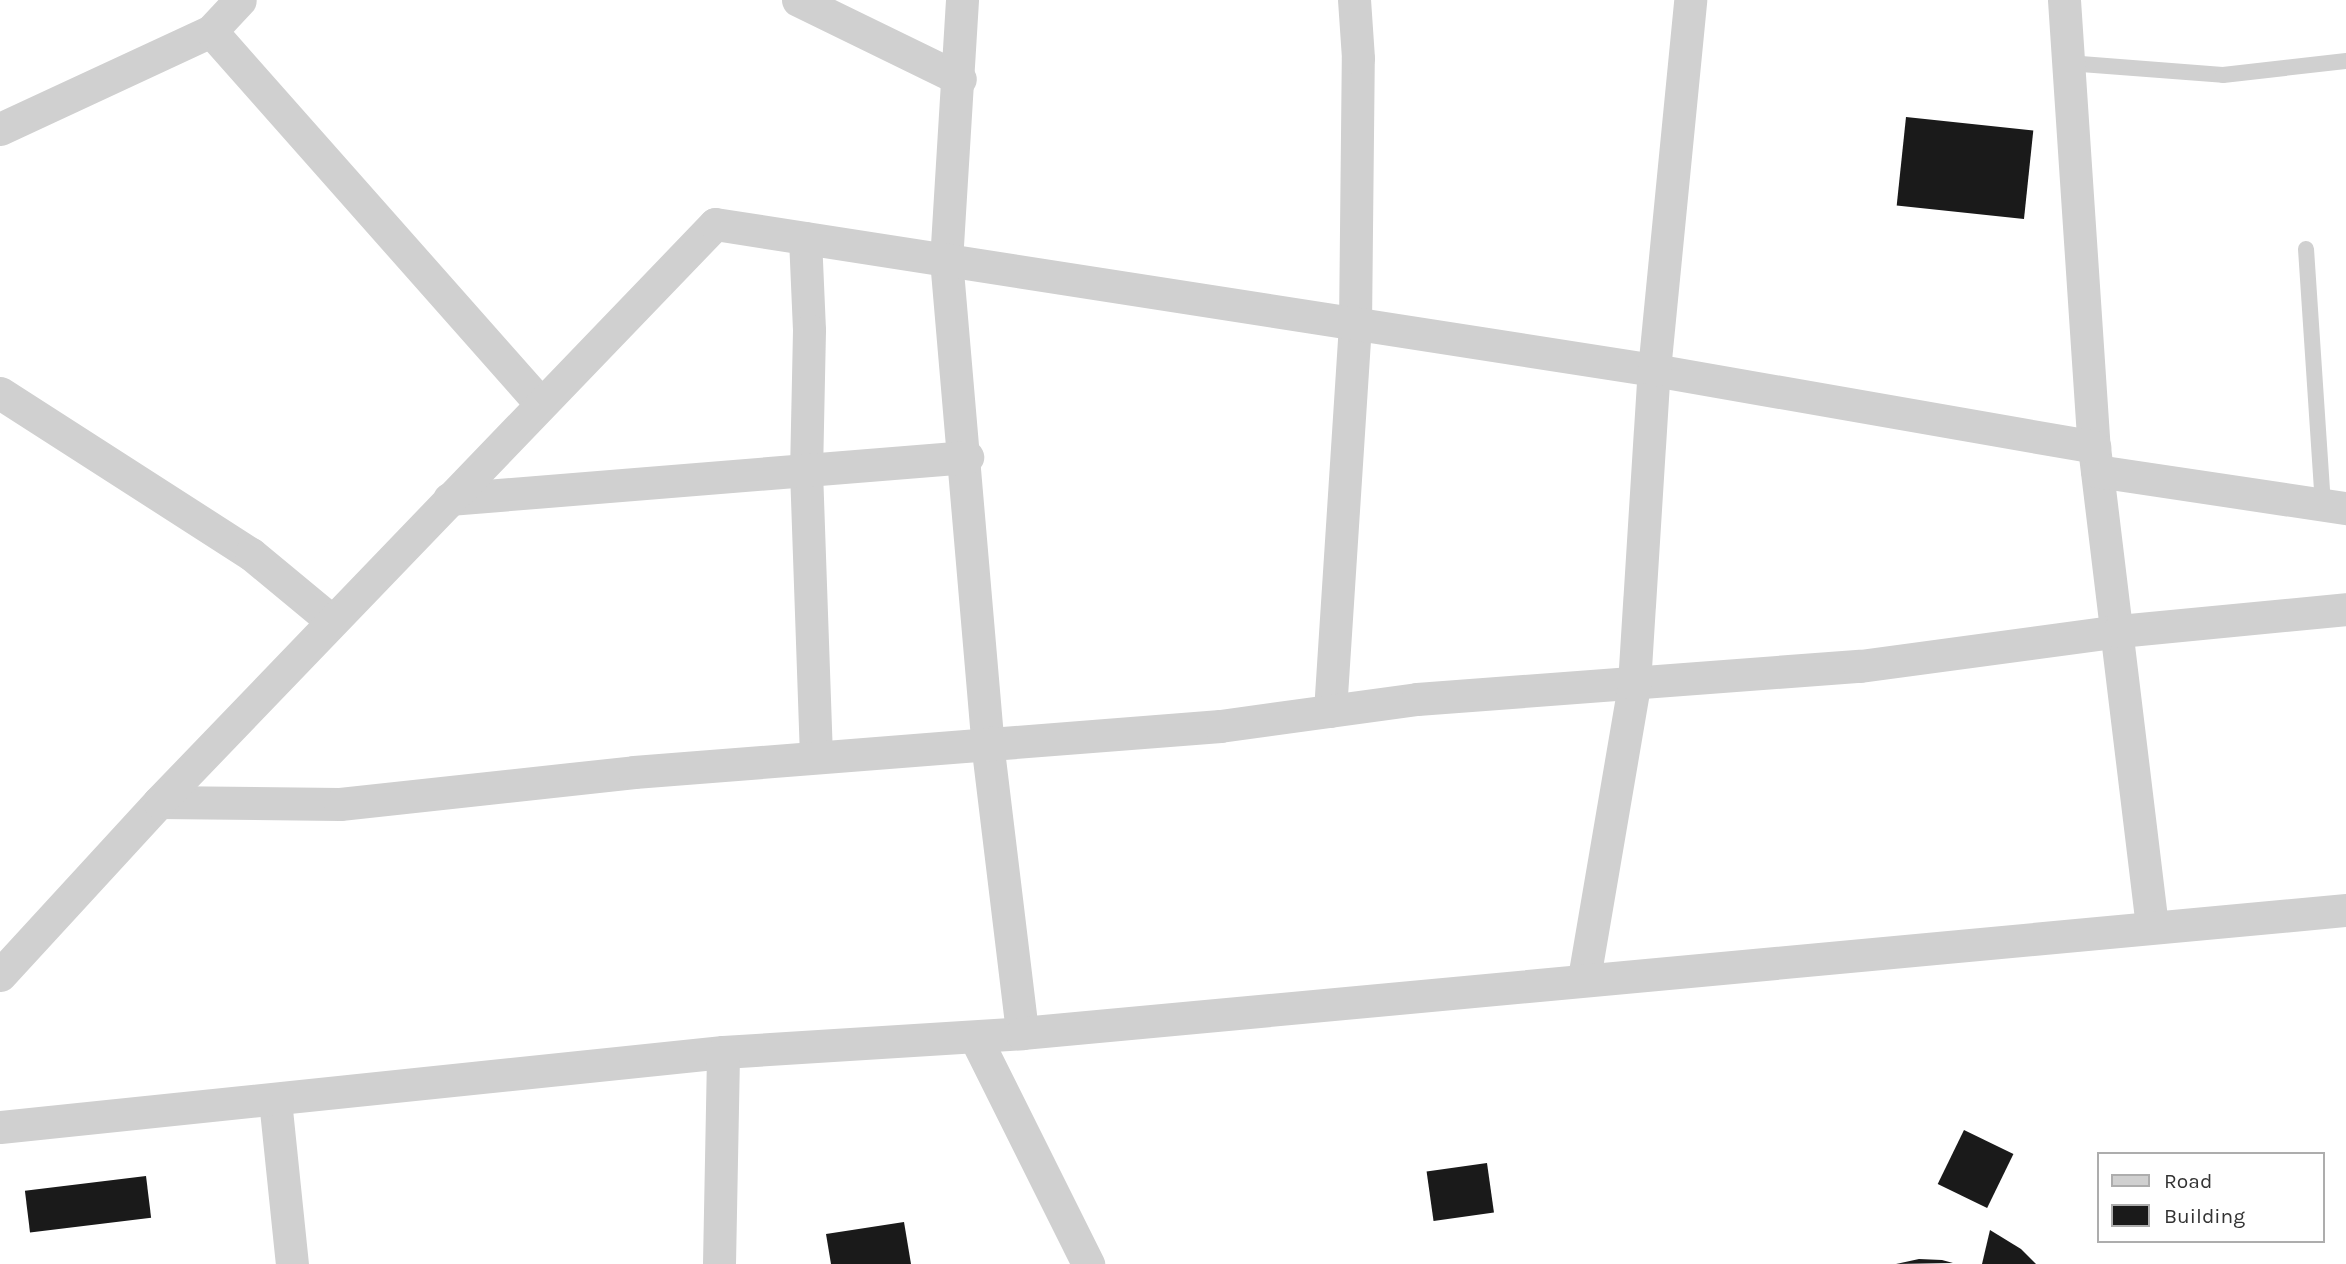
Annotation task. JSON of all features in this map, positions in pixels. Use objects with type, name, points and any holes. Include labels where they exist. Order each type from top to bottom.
[{"type":"street","points":[[0,129],[211,31],[240,0]]},
{"type":"street","points":[[798,0],[960,79]]},
{"type":"street","points":[[962,0],[960,79],[946,259],[967,457],[988,742],[1023,1033]]},
{"type":"street","points":[[1329,711],[1355,326],[1358,58],[1354,0]]},
{"type":"street","points":[[1584,978],[1634,684],[1654,370],[1690,0]]},
{"type":"street","points":[[2064,0],[2096,459],[2119,631],[2152,927]]},
{"type":"street","points":[[211,31],[541,404]]},
{"type":"street","points":[[0,975],[159,802],[715,225],[946,259],[1355,326],[1654,370],[2334,506]]},
{"type":"street","points":[[805,238],[809,330],[806,470],[816,756]]},
{"type":"street","points":[[0,393],[251,554],[332,621]]},
{"type":"street","points":[[449,499],[967,457]]},
{"type":"street","points":[[159,802],[340,804],[816,756],[1220,726],[1417,699],[1860,666],[2119,631],[2346,610]]},
{"type":"street","points":[[0,1127],[723,1052],[1023,1033],[1584,978],[2346,910]]},
{"type":"street","points":[[975,1037],[1088,1264]]},
{"type":"street","points":[[719,1264],[723,1052]]},
{"type":"street","points":[[275,1100],[292,1264]]},
{"type":"lane","points":[[2068,63],[2223,75],[2346,61]]},
{"type":"lane","points":[[2306,249],[2334,506]]},
{"type":"building","points":[[1906,117],[2033,130],[2024,219],[1897,206]]},
{"type":"building","points":[[1964,1130],[2013,1154],[1987,1208],[1938,1184]]},
{"type":"building","points":[[1487,1163],[1494,1213],[1434,1221],[1427,1171]]},
{"type":"building","points":[[146,1176],[151,1218],[30,1233],[25,1191]]},
{"type":"building","points":[[904,1222],[911,1264],[831,1264],[826,1234]]},
{"type":"building","points":[[1990,1230],[2021,1249],[2036,1264],[1982,1264]]},
{"type":"building","points":[[1919,1259],[1942,1260],[1953,1263],[1896,1264]]}]
